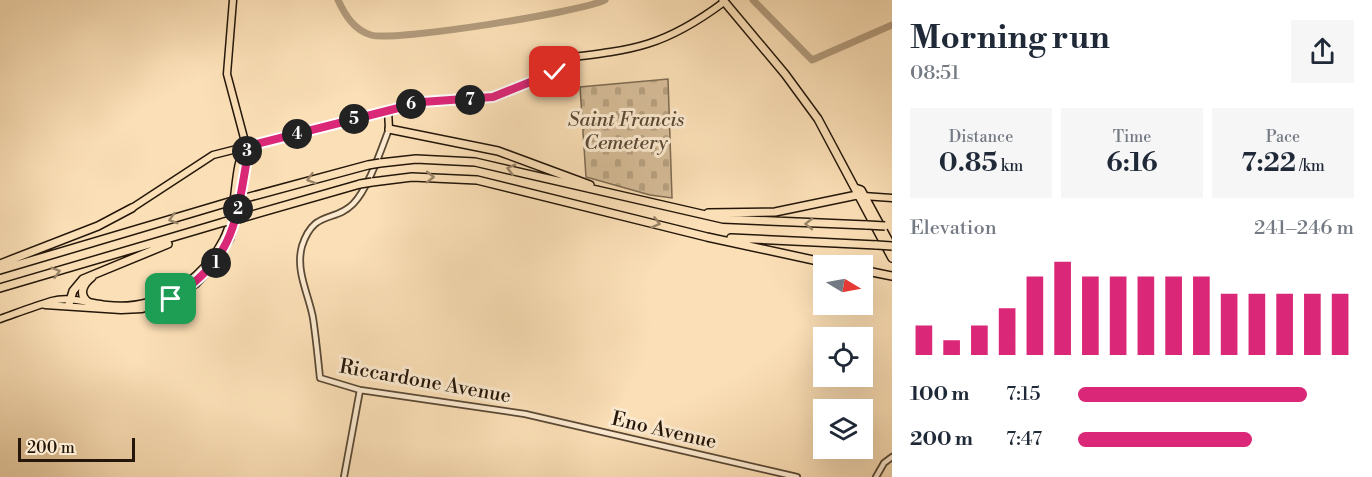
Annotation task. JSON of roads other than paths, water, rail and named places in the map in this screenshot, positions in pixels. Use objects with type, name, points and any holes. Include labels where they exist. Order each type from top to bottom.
[{"type":"highway","points":[[725,1],[785,74],[818,119],[892,258]]},
{"type":"highway","points":[[389,129],[498,151],[560,172],[609,193]]},
{"type":"highway","points":[[0,270],[229,202],[368,165],[416,159],[475,162],[682,212],[733,220],[889,226]]},
{"type":"highway","points":[[0,288],[360,184],[412,177],[477,180],[707,237],[813,260]]},
{"type":"highway","points":[[682,212],[745,214],[775,212],[859,193]]},
{"type":"highway","points":[[859,193],[892,246]]},
{"type":"highway","points":[[0,264],[98,226],[132,208]]},
{"type":"highway","points":[[69,302],[78,283],[198,231]]},
{"type":"highway","points":[[707,237],[892,246]]},
{"type":"highway","points":[[873,272],[892,276]]},
{"type":"highway","points":[[88,302],[82,294],[83,287],[98,273]]},
{"type":"main road","points":[[69,302],[121,310],[142,309],[171,299],[196,284],[218,261],[230,239],[238,212],[248,153],[227,74],[232,0]]},
{"type":"main road","points":[[132,208],[213,155],[422,102],[493,97],[555,72],[564,65],[564,58],[621,51],[660,41],[697,22],[725,1]]},
{"type":"main road","points":[[388,110],[389,129]]},
{"type":"main road","points":[[0,319],[52,301],[88,302],[112,306],[142,304],[169,294],[195,278],[216,254],[227,233],[245,147]]},
{"type":"main road","points":[[859,193],[892,198]]},
{"type":"street","name":"Riccardone Avenue","points":[[389,129],[359,196],[352,206],[318,220],[309,230],[302,248],[301,270],[313,317],[320,378],[360,390],[525,414]]},
{"type":"street","points":[[344,477],[360,390]]},
{"type":"street","name":"Eno Avenue","points":[[525,414],[796,477]]},
{"type":"street","points":[[876,477],[884,463],[892,457]]},
{"type":"waterway","points":[[338,0],[347,16],[360,30],[371,35],[386,36],[488,25],[562,12],[605,0]]},
{"type":"waterway","points":[[753,0],[812,60],[892,25]]},
{"type":"park label","name":"Saint Francis Cemetery","points":[[626,132]]}]
